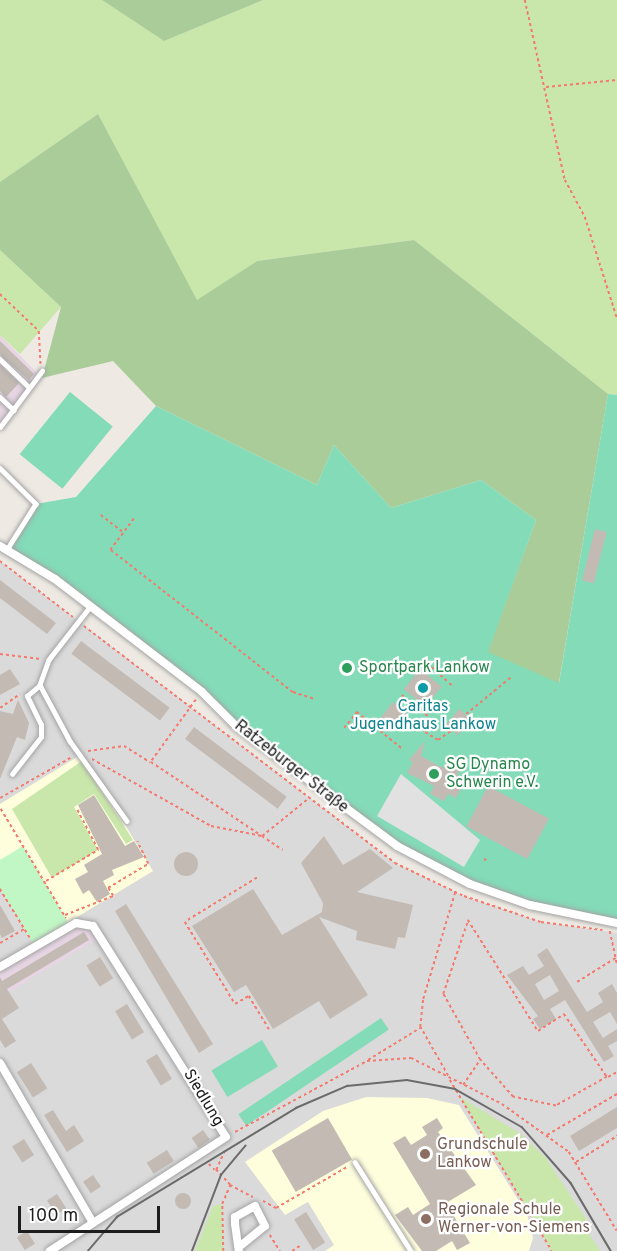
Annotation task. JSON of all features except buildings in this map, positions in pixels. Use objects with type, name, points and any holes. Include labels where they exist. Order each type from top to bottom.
[{"type":"street","name":"Ratzeburger Straße","points":[[4,548],[91,606],[202,692],[246,733],[397,846],[470,884],[530,905],[617,923]]},
{"type":"street","name":"Siedlung","points":[[50,1251],[226,1137],[93,926],[71,927]]},
{"type":"street","points":[[0,967],[71,927]]},
{"type":"street","points":[[0,1063],[93,1223]]},
{"type":"street","points":[[248,1206],[262,1214],[265,1226],[239,1249],[235,1217],[248,1206]]},
{"type":"lane","points":[[0,359],[28,386]]},
{"type":"lane","points":[[0,427],[14,410],[28,386],[42,371]]},
{"type":"lane","points":[[0,397],[14,410]]},
{"type":"lane","points":[[0,415],[6,420]]},
{"type":"lane","points":[[0,468],[36,504],[4,548]]},
{"type":"lane","points":[[12,774],[41,737],[36,712],[27,696],[40,685],[48,660],[91,606]]},
{"type":"lane","points":[[40,685],[81,753],[127,820]]},
{"type":"lane","points":[[355,1162],[411,1251]]},
{"type":"path","points":[[525,0],[565,180],[585,217],[617,318]]},
{"type":"path","points":[[545,87],[617,80]]},
{"type":"path","points":[[0,294],[39,332],[42,371]]},
{"type":"path","points":[[101,515],[124,533]]},
{"type":"path","points":[[134,519],[111,550],[293,692],[314,699]]},
{"type":"path","points":[[0,654],[48,660]]},
{"type":"path","points":[[426,663],[454,687]]},
{"type":"path","points":[[465,714],[511,677]]},
{"type":"path","points":[[0,708],[17,692],[27,696]]},
{"type":"path","points":[[151,762],[202,692]]},
{"type":"path","points":[[402,695],[429,717]]},
{"type":"path","points":[[344,728],[357,712],[404,750]]},
{"type":"path","points":[[420,729],[438,740],[452,730]]},
{"type":"path","points":[[0,798],[81,753],[124,746],[284,850]]},
{"type":"path","points":[[81,753],[210,826],[262,836]]},
{"type":"path","points":[[262,836],[309,797]]},
{"type":"path","points":[[1,809],[71,927]]},
{"type":"path","points":[[45,881],[98,850],[77,810]]},
{"type":"path","points":[[64,915],[113,896],[108,888],[148,864],[137,841]]},
{"type":"path","points":[[484,859],[488,861]]},
{"type":"path","points":[[257,878],[185,922],[235,1004],[249,996],[269,1029]]},
{"type":"path","points":[[0,889],[36,947]]},
{"type":"path","points":[[456,892],[423,999],[420,1027],[551,1251]]},
{"type":"path","points":[[607,1077],[564,1014],[538,1031],[468,920],[443,994],[480,1060],[513,1097],[556,1106],[617,1072]]},
{"type":"path","points":[[0,943],[25,929]]},
{"type":"path","points":[[610,931],[617,964]]},
{"type":"path","points":[[576,982],[616,958]]},
{"type":"path","points":[[226,1137],[367,1061],[420,1027]]},
{"type":"path","points":[[367,1061],[411,1058],[502,1104],[546,1136],[575,1162],[617,1232]]},
{"type":"path","points":[[463,1085],[480,1060]]},
{"type":"path","points":[[546,1136],[617,1094]]},
{"type":"path","points":[[575,1162],[617,1136]]},
{"type":"path","points":[[216,1170],[225,1150]]},
{"type":"path","points":[[262,1214],[355,1162]]},
{"type":"path","points":[[209,1164],[230,1185],[276,1208]]},
{"type":"path","points":[[223,1251],[222,1204],[230,1185]]},
{"type":"path","points":[[265,1226],[280,1251]]},
{"type":"path","points":[[291,1251],[301,1245]]},
{"type":"shaded area","points":[[0,335],[42,378],[0,427]]},
{"type":"shaded area","points":[[0,561],[395,863],[464,896],[541,922],[617,933],[617,1251],[0,1251]]},
{"type":"shaded area","points":[[82,754],[153,871],[36,942],[0,883],[0,804]]},
{"type":"shaded area","points":[[401,774],[480,840],[464,867],[377,816]]},
{"type":"shaded area","points":[[76,923],[93,926],[102,936],[0,997],[0,967]]},
{"type":"shaded area","points":[[366,1097],[427,1098],[459,1105],[527,1214],[533,1238],[529,1251],[325,1251],[334,1245],[308,1202],[285,1215],[245,1162],[323,1111]]},
{"type":"green space","points":[[0,0],[102,0],[164,41],[263,0],[617,0],[617,395],[608,394],[414,240],[257,261],[197,301],[98,114],[0,182]]},
{"type":"green space","points":[[102,0],[263,0],[164,41]]},
{"type":"green space","points":[[98,114],[197,300],[257,261],[414,240],[608,394],[559,682],[617,740],[487,653],[536,520],[481,480],[391,508],[334,445],[317,485],[156,406],[113,361],[42,378],[61,307],[0,250],[0,182]]},
{"type":"green space","points":[[0,250],[61,307],[20,354],[0,335]]},
{"type":"green space","points":[[70,392],[113,427],[62,489],[20,454]]},
{"type":"green space","name":"Sportpark Lankow","points":[[608,394],[617,395],[617,923],[572,916],[470,884],[397,846],[237,727],[202,692],[91,606],[7,550],[36,504],[76,497],[156,406],[317,485],[334,445],[391,508],[481,480],[536,520],[488,652],[559,683]]},
{"type":"green space","points":[[82,761],[133,840],[126,844],[94,794],[74,807],[98,850],[52,878],[12,809]]},
{"type":"green space","points":[[23,846],[71,927],[35,947],[0,889],[0,860]]},
{"type":"green space","points":[[381,1018],[389,1030],[246,1126],[238,1114]]},
{"type":"green space","points":[[262,1040],[278,1067],[227,1097],[211,1070]]},
{"type":"green space","points":[[460,1097],[518,1132],[545,1157],[587,1220],[586,1229],[600,1251],[552,1251]]},
{"type":"green space","points":[[222,1204],[223,1251],[195,1251],[213,1206]]},
{"type":"tram line","points":[[88,1251],[117,1217],[296,1108],[347,1086],[407,1080],[455,1089],[522,1127],[571,1183],[611,1251]]},
{"type":"tram line","points":[[192,1251],[221,1175],[245,1146]]},
{"type":"place","name":"Sportpark Lankow","points":[[347,668]]},
{"type":"place","name":"Caritas Jugendhaus Lankow","points":[[423,688]]},
{"type":"place","name":"SG Dynamo Schwerin e.V.","points":[[434,774]]},
{"type":"place","name":"Grundschule Lankow","points":[[425,1154]]},
{"type":"place","name":"Regionale Schule Werner-von-Siemens","points":[[426,1219]]}]
